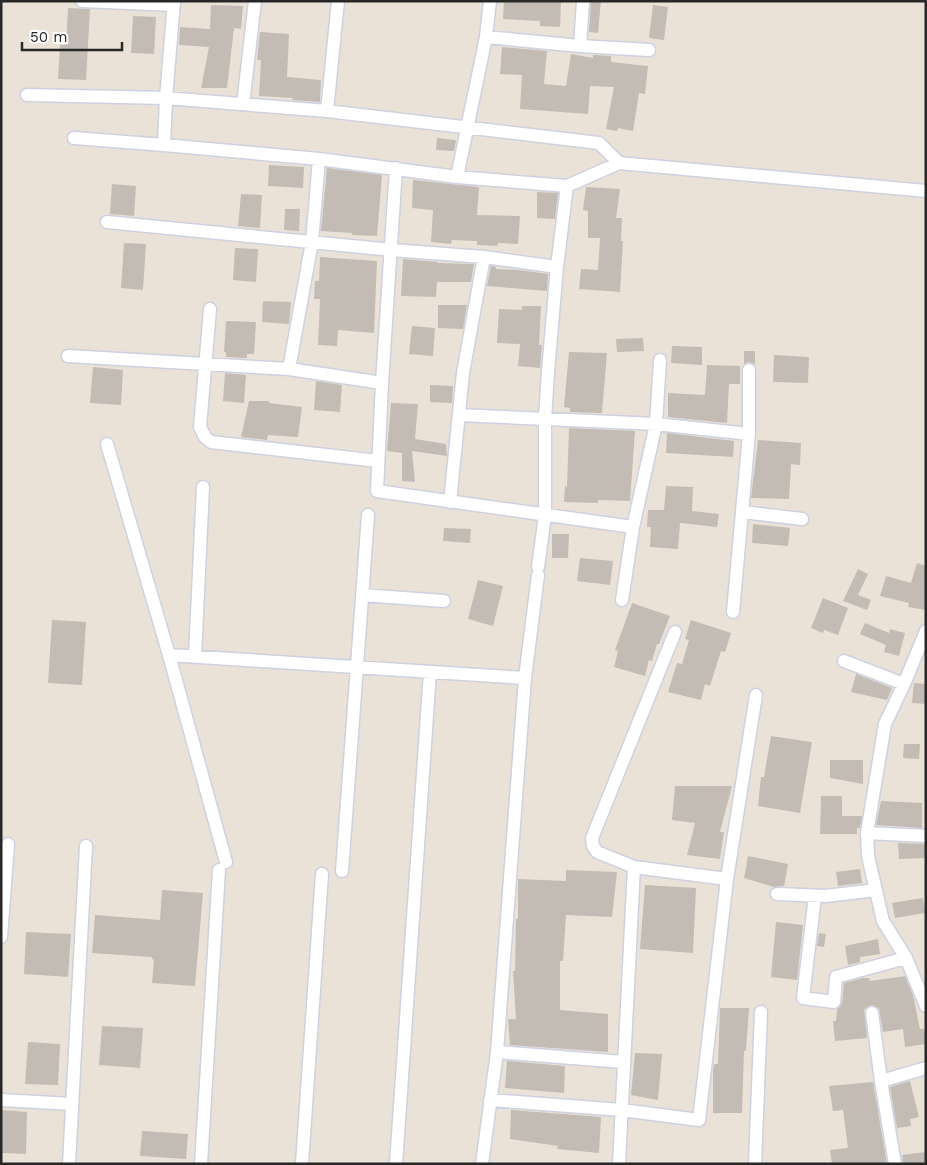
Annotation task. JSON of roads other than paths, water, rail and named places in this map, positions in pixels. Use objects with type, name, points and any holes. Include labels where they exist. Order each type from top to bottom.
[{"type":"street","points":[[82,1],[174,3],[164,145]]},
{"type":"street","points":[[242,104],[255,1]]},
{"type":"street","points":[[327,110],[338,1]]},
{"type":"street","points":[[457,177],[469,127],[486,37],[490,1]]},
{"type":"street","points":[[580,46],[583,1]]},
{"type":"street","points":[[486,37],[649,50]]},
{"type":"street","points":[[27,95],[166,98],[327,110],[599,144],[619,162]]},
{"type":"street","points":[[74,138],[319,159],[457,177],[567,186],[619,162],[926,191]]},
{"type":"street","points":[[289,369],[312,242],[319,159]]},
{"type":"street","points":[[396,168],[382,383],[378,491],[633,527]]},
{"type":"street","points":[[482,1164],[497,1052],[525,678],[544,515],[545,419],[557,267],[567,186]]},
{"type":"street","points":[[106,222],[392,250],[484,257],[557,267]]},
{"type":"street","points":[[450,502],[463,372],[484,257]]},
{"type":"street","points":[[210,309],[200,427],[204,437],[211,442],[378,461]]},
{"type":"street","points":[[68,356],[289,369],[382,383]]},
{"type":"street","points":[[622,600],[633,527],[656,424],[660,360]]},
{"type":"street","points":[[733,612],[749,434],[749,370]]},
{"type":"street","points":[[459,415],[656,424],[749,434]]},
{"type":"street","points":[[107,444],[170,654],[223,866],[201,1164]]},
{"type":"street","points":[[195,656],[203,486]]},
{"type":"street","points":[[742,512],[802,519]]},
{"type":"street","points":[[342,872],[368,515]]},
{"type":"street","points":[[362,596],[444,601]]},
{"type":"street","points":[[926,631],[885,724],[867,833],[868,856],[883,921],[906,958],[926,1006]]},
{"type":"street","points":[[675,632],[592,838],[593,846],[597,852],[634,867],[727,880]]},
{"type":"street","points":[[170,654],[525,678]]},
{"type":"street","points":[[844,661],[904,684]]},
{"type":"street","points":[[396,1164],[430,672]]},
{"type":"street","points":[[490,1100],[622,1110],[698,1120],[727,880],[756,695]]},
{"type":"street","points":[[867,833],[926,836]]},
{"type":"street","points":[[1,937],[8,844]]},
{"type":"street","points":[[69,1164],[86,846]]},
{"type":"street","points":[[619,1164],[634,867]]},
{"type":"street","points":[[302,1164],[322,874]]},
{"type":"street","points":[[777,894],[826,896],[876,890]]},
{"type":"street","points":[[815,896],[803,998],[834,1002],[836,977],[906,958]]},
{"type":"street","points":[[755,1164],[761,1012]]},
{"type":"street","points":[[872,1013],[894,1164]]},
{"type":"street","points":[[497,1052],[623,1062]]},
{"type":"street","points":[[881,1081],[926,1068]]},
{"type":"street","points":[[1,1100],[72,1104]]}]
